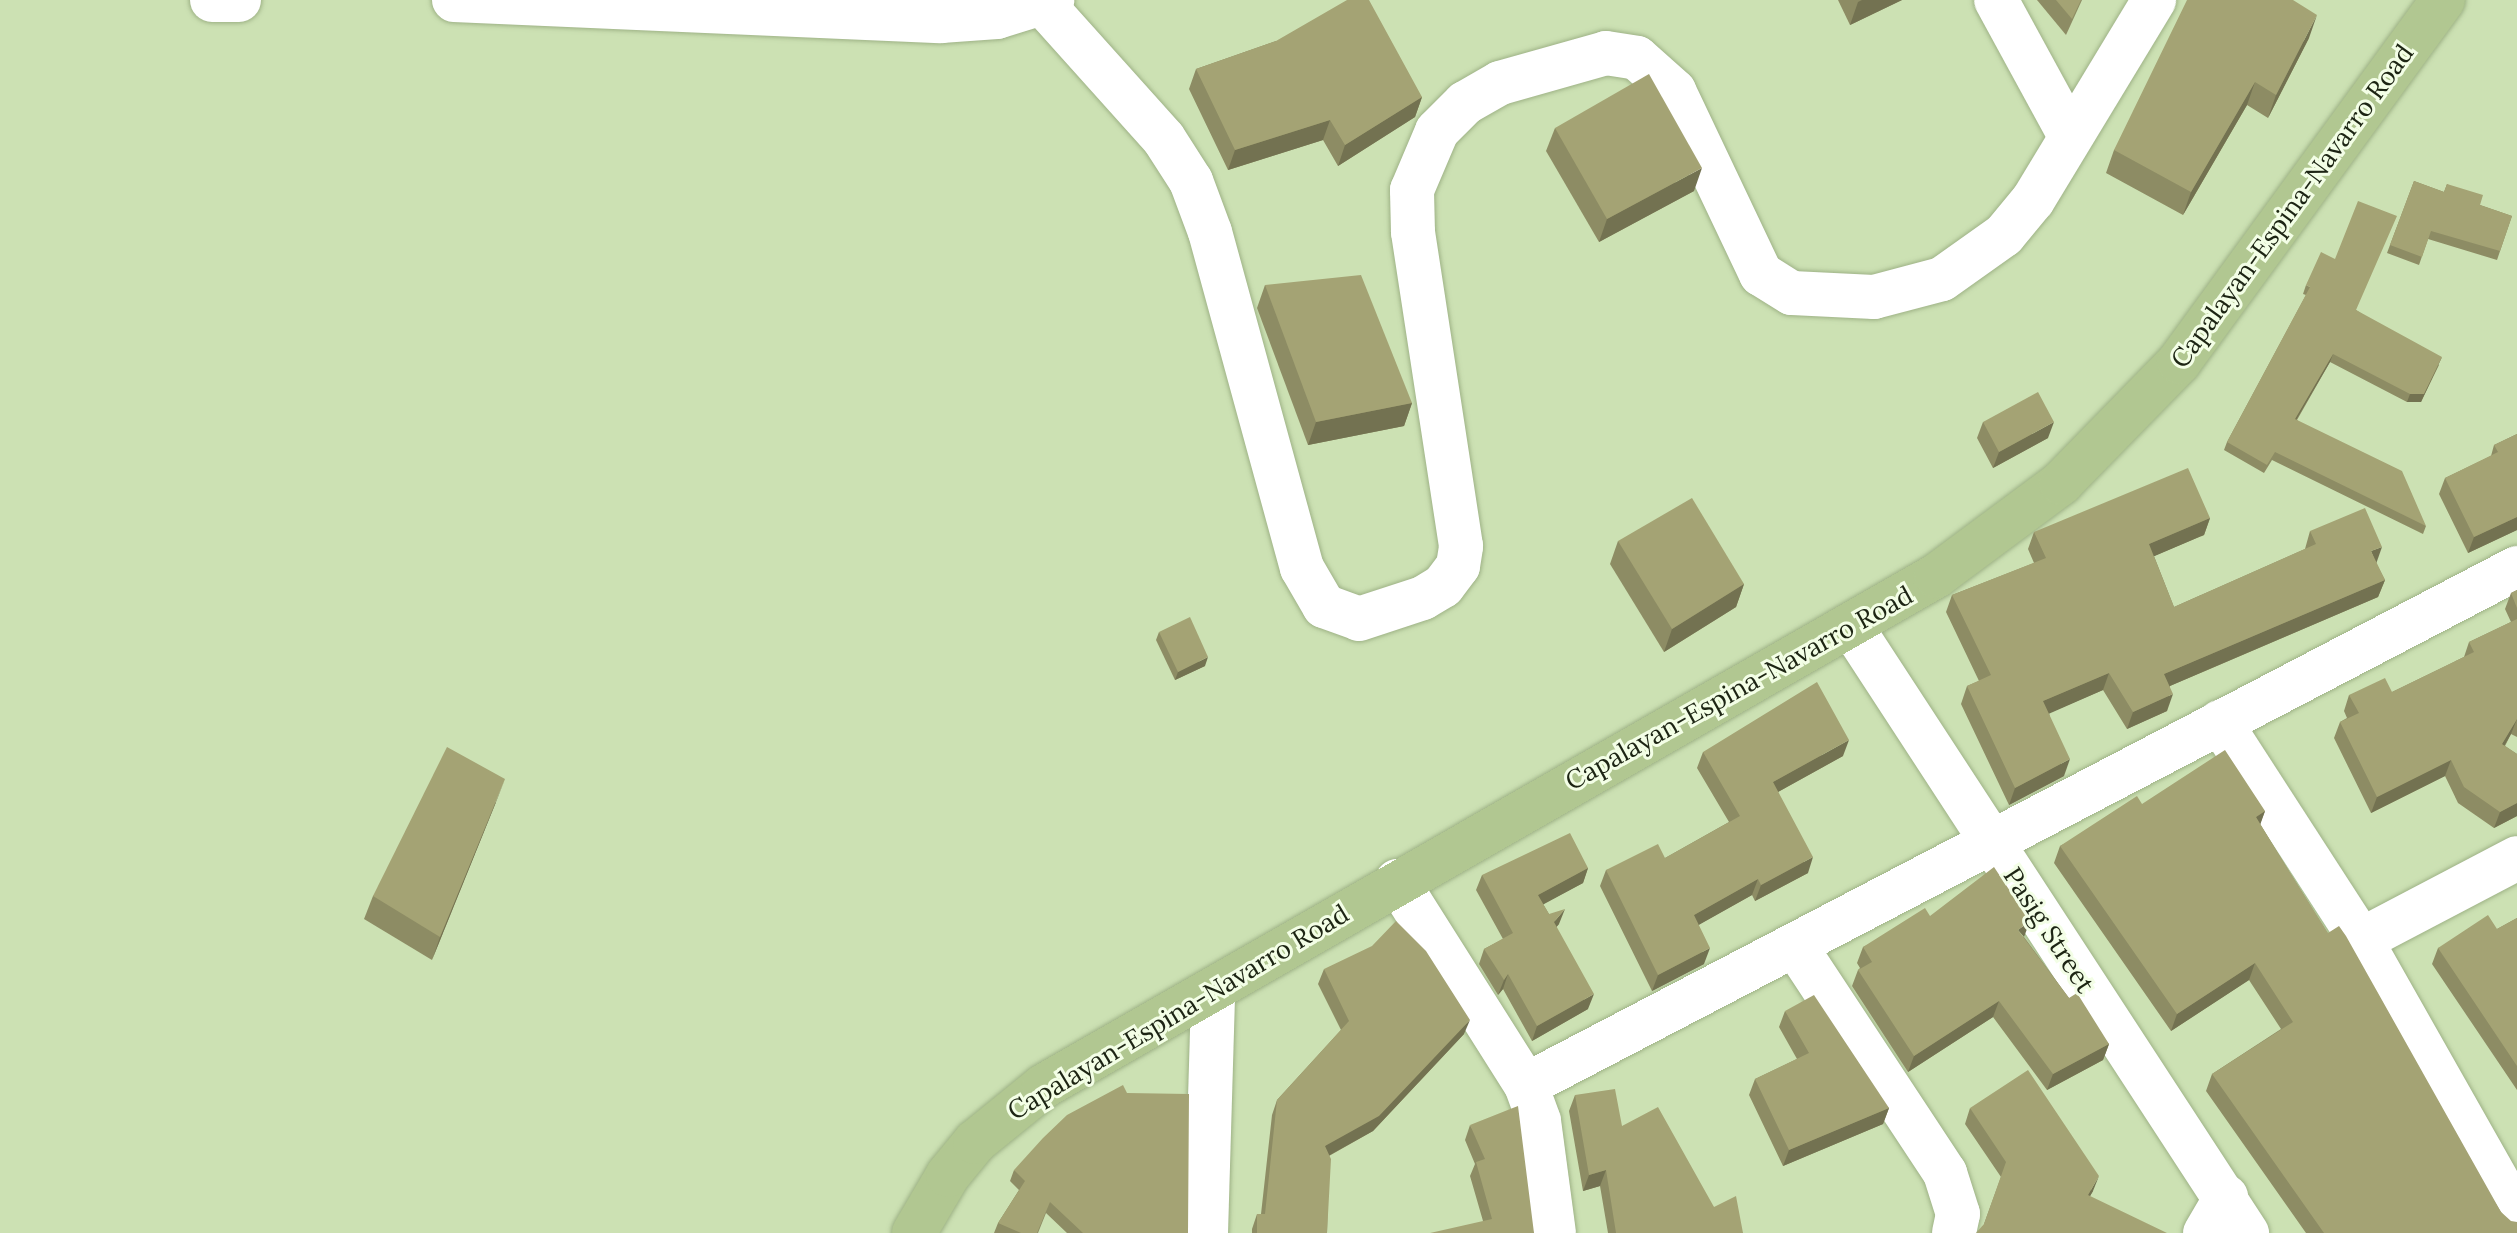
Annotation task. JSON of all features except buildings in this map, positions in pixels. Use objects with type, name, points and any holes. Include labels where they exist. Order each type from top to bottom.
[{"type":"main road","name":"Capalayan-Espina-Navarro Road","points":[[914,1233],[948,1175],[1006,1112],[1397,881],[1851,626],[1996,534],[2061,483],[2124,421],[2238,286],[2443,0]]},
{"type":"street","points":[[212,0],[239,0]]},
{"type":"street","points":[[454,0],[591,3],[941,21],[997,17],[1047,2],[1164,139],[1191,181],[1210,232],[1302,568],[1324,606],[1359,619],[1423,598],[1443,586],[1458,566],[1461,546],[1413,232],[1412,190],[1437,131],[1465,103],[1500,83],[1606,53],[1637,58],[1674,91],[1761,274],[1792,293],[1833,298],[1907,291],[1976,259],[2033,200],[2154,0]]},
{"type":"street","points":[[1996,0],[2070,136]]},
{"type":"street","points":[[1526,1085],[1796,947],[2517,568]]},
{"type":"street","name":"Pasig Street","points":[[1851,626],[1992,843],[2226,1221]]},
{"type":"street","points":[[2220,722],[2361,940],[2517,1216]]},
{"type":"street","points":[[2361,940],[2517,858]]},
{"type":"street","points":[[1397,881],[1526,1085],[1539,1121],[1554,1233]]},
{"type":"street","points":[[1796,947],[1945,1173],[1958,1214],[1954,1233]]},
{"type":"street","points":[[1206,1233],[1213,991]]}]
